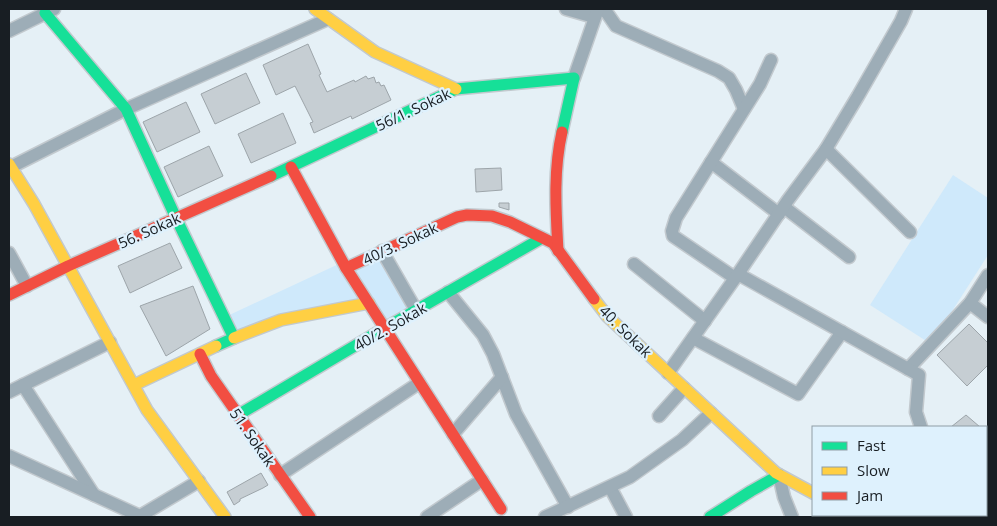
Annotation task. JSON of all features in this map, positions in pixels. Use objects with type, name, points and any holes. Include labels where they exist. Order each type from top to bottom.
[{"type":"street","points":[[314,9],[376,52],[456,89]]},
{"type":"street","points":[[566,9],[607,13],[616,26],[718,71],[729,78],[744,110]]},
{"type":"street","points":[[668,373],[826,149],[901,21],[906,9]]},
{"type":"street","points":[[9,31],[49,11],[126,109],[234,338]]},
{"type":"street","points":[[558,251],[556,205],[558,150],[574,78],[595,11]]},
{"type":"street","points":[[226,517],[147,410],[34,204],[9,166],[126,109],[328,19]]},
{"type":"street","points":[[771,60],[760,84],[676,218],[672,231],[673,236],[736,276],[913,372]]},
{"type":"street","name":"56/1. Sokak","points":[[291,167],[456,89],[574,78]]},
{"type":"street","points":[[826,149],[910,232]]},
{"type":"street","points":[[711,162],[849,257]]},
{"type":"street","name":"40/3. Sokak","points":[[291,167],[346,268],[457,217],[467,215],[492,216],[501,219],[552,243],[558,251]]},
{"type":"street","name":"56. Sokak","points":[[9,295],[68,266],[291,167]]},
{"type":"street","name":"40/2. Sokak","points":[[238,415],[384,328],[542,238]]},
{"type":"street","points":[[382,251],[416,310]]},
{"type":"street","name":"40. Sokak","points":[[558,251],[607,316],[779,475],[812,492]]},
{"type":"street","points":[[9,253],[26,286]]},
{"type":"street","points":[[634,264],[705,321]]},
{"type":"street","points":[[346,268],[503,513],[490,517]]},
{"type":"street","points":[[921,426],[916,412],[913,372],[970,303],[988,275]]},
{"type":"street","points":[[448,292],[483,334],[493,354],[516,414],[568,507]]},
{"type":"street","points":[[134,385],[234,338],[281,320],[368,303]]},
{"type":"street","points":[[970,303],[988,317]]},
{"type":"street","points":[[693,338],[798,394],[842,332]]},
{"type":"street","points":[[9,392],[110,342]]},
{"type":"street","name":"51. Sokak","points":[[200,354],[211,376],[310,517]]},
{"type":"street","points":[[452,434],[502,377]]},
{"type":"street","points":[[280,475],[419,383]]},
{"type":"street","points":[[23,385],[94,495]]},
{"type":"street","points":[[659,416],[684,388]]},
{"type":"street","points":[[545,517],[630,477],[682,440],[711,413]]},
{"type":"street","points":[[9,456],[139,517],[199,481]]},
{"type":"street","points":[[710,517],[779,475],[784,497],[792,517]]},
{"type":"street","points":[[427,517],[482,480]]},
{"type":"street","points":[[610,487],[626,517]]},
{"type":"shaded area","points":[[953,175],[988,198],[988,255],[931,344],[870,305]]},
{"type":"shaded area","points":[[382,251],[416,310],[385,328],[368,303],[234,338],[225,317],[343,262]]},
{"type":"building","points":[[308,44],[327,92],[366,76],[368,79],[374,77],[376,83],[379,82],[381,86],[384,85],[391,100],[352,119],[351,116],[314,133],[310,123],[313,122],[295,86],[276,95],[263,65]]},
{"type":"building","points":[[246,73],[260,103],[215,124],[201,94]]},
{"type":"building","points":[[186,102],[200,132],[157,152],[143,122]]},
{"type":"building","points":[[283,113],[296,143],[251,163],[238,134]]},
{"type":"building","points":[[209,146],[223,176],[178,197],[164,167]]},
{"type":"building","points":[[501,168],[502,190],[476,192],[475,169]]},
{"type":"building","points":[[499,203],[509,203],[509,210],[499,207]]},
{"type":"building","points":[[170,243],[182,268],[130,293],[118,266]]},
{"type":"building","points":[[193,286],[210,329],[166,356],[140,306]]},
{"type":"building","points":[[969,324],[988,343],[988,365],[967,386],[937,355]]},
{"type":"building","points":[[966,415],[979,426],[952,426]]},
{"type":"building","points":[[261,473],[268,485],[240,499],[234,505],[227,492]]},
{"type":"traffic: fast","points":[[45,13],[126,109],[234,338],[216,346]]},
{"type":"traffic: fast","points":[[271,176],[456,89],[574,78],[562,132]]},
{"type":"traffic: fast","points":[[238,415],[542,238]]},
{"type":"traffic: fast","points":[[710,517],[779,475]]},
{"type":"traffic: slow","points":[[315,9],[375,52],[456,89]]},
{"type":"traffic: slow","points":[[9,164],[34,204],[147,410],[225,517]]},
{"type":"traffic: slow","points":[[594,299],[607,316],[776,473],[812,492]]},
{"type":"traffic: slow","points":[[234,338],[281,320],[369,303]]},
{"type":"traffic: slow","points":[[134,385],[216,346]]},
{"type":"traffic: jam","points":[[558,251],[556,177],[562,132]]},
{"type":"traffic: jam","points":[[291,167],[346,268],[457,217],[467,215],[492,216],[510,222],[553,243],[594,299]]},
{"type":"traffic: jam","points":[[9,295],[68,266],[271,176]]},
{"type":"traffic: jam","points":[[346,268],[501,509]]},
{"type":"traffic: jam","points":[[200,354],[211,376],[310,517]]}]
